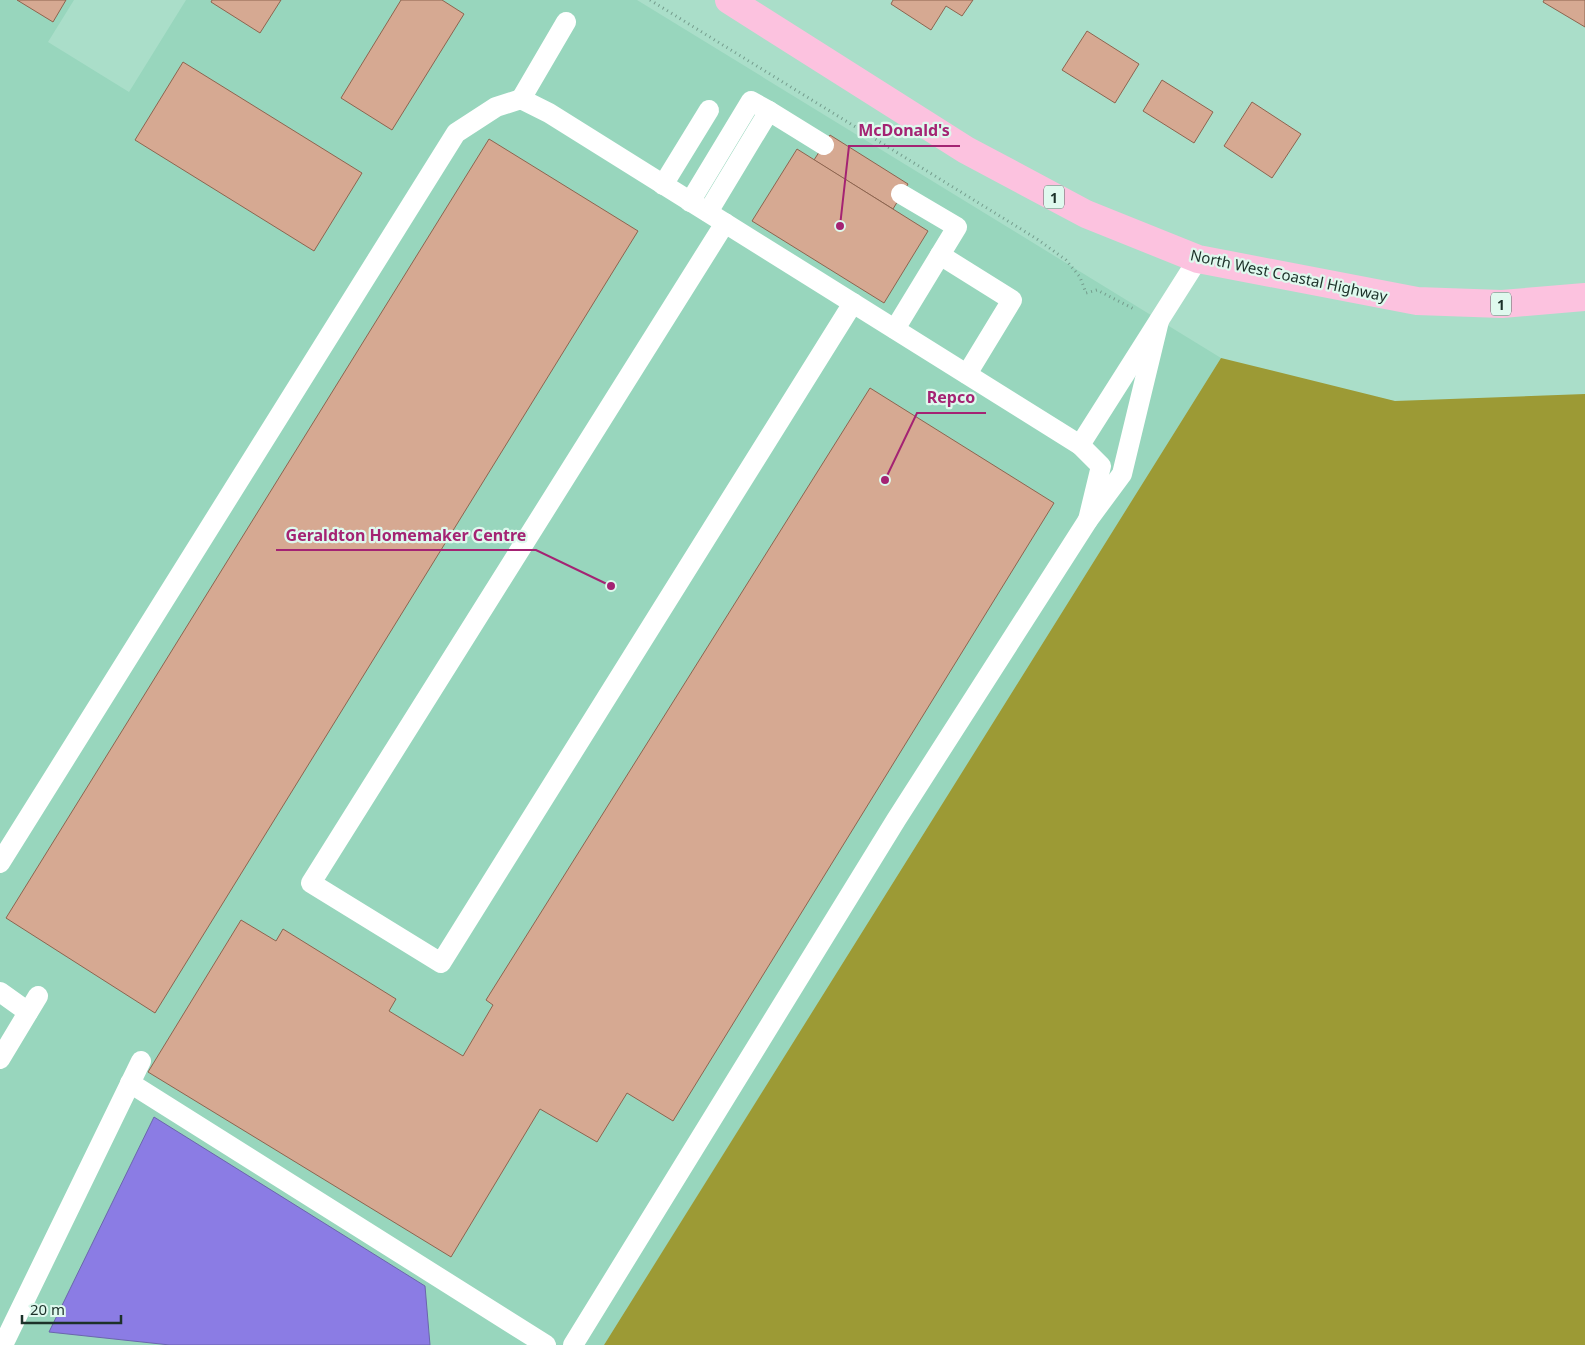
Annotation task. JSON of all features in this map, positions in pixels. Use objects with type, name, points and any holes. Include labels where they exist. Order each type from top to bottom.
[{"type":"highway","name":"North West Coastal Highway","points":[[729,0],[966,150],[1086,214],[1198,259],[1417,301],[1502,304],[1585,297]]},
{"type":"lane","points":[[0,863],[456,133],[496,107],[521,99],[566,22]]},
{"type":"lane","points":[[521,99],[549,113],[1080,445],[1101,466],[1088,520]]},
{"type":"lane","points":[[690,202],[751,101],[824,145]]},
{"type":"lane","points":[[664,185],[709,110]]},
{"type":"lane","points":[[708,212],[769,111]]},
{"type":"lane","points":[[895,329],[957,227],[902,194]]},
{"type":"lane","points":[[725,223],[311,882],[376,923],[441,963],[853,303]]},
{"type":"lane","points":[[940,255],[1012,300],[967,374]]},
{"type":"lane","points":[[1080,445],[1198,259]]},
{"type":"lane","points":[[573,1345],[896,820],[1088,520],[1122,474],[1159,321]]},
{"type":"lane","points":[[0,992],[33,1004],[0,1059]]},
{"type":"lane","points":[[4,1345],[141,1061]]},
{"type":"lane","points":[[130,1083],[546,1345]]},
{"type":"path","points":[[650,0],[1037,239],[1066,260],[1080,277],[1086,293],[1097,290],[1159,321]]},
{"type":"shaded area","points":[[0,0],[74,0],[48,42],[129,92],[186,0],[637,0],[1221,358],[604,1345],[0,1345]]},
{"type":"shaded area","points":[[1221,358],[1395,401],[1585,394],[1585,1345],[604,1345]]},
{"type":"shaded area","points":[[154,1117],[425,1286],[430,1345],[170,1345],[49,1332]]},
{"type":"building","points":[[17,0],[66,0],[53,22]]},
{"type":"building","points":[[212,0],[281,0],[260,33],[211,2]]},
{"type":"building","points":[[401,0],[442,0],[464,14],[392,130],[341,98]]},
{"type":"building","points":[[893,0],[973,0],[962,16],[946,6],[931,30],[891,4]]},
{"type":"building","points":[[1544,0],[1585,0],[1585,27],[1543,2]]},
{"type":"building","points":[[1087,31],[1139,64],[1115,103],[1062,70]]},
{"type":"building","points":[[183,62],[362,173],[314,251],[135,140]]},
{"type":"building","points":[[1162,80],[1213,112],[1194,143],[1143,111]]},
{"type":"building","points":[[1252,102],[1301,134],[1272,178],[1224,146]]},
{"type":"building","points":[[830,135],[908,184],[893,209],[814,160]]},
{"type":"building","points":[[489,139],[638,231],[155,1013],[6,918]]},
{"type":"building","points":[[797,149],[928,231],[884,303],[752,221]]},
{"type":"building","points":[[870,388],[1054,503],[673,1121],[627,1093],[597,1142],[540,1109],[451,1257],[148,1072],[241,920],[276,941],[283,929],[396,999],[389,1011],[463,1056],[493,1005],[486,1000]]},
{"type":"place","name":"McDonald's","points":[[840,226]]},
{"type":"place","name":"Repco","points":[[885,480]]},
{"type":"place","name":"Geraldton Homemaker Centre","points":[[611,586]]}]
